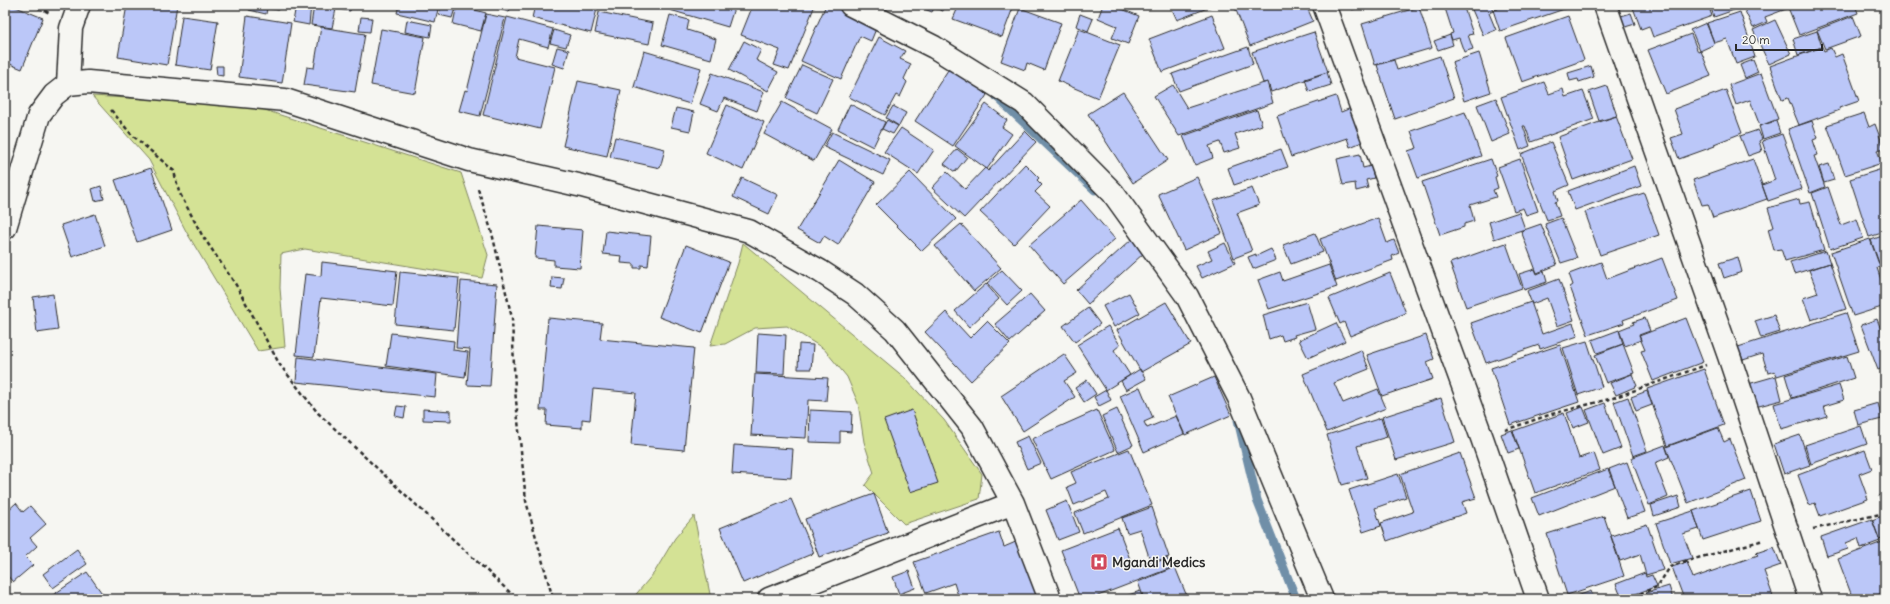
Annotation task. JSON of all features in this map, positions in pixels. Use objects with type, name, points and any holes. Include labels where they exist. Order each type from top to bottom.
[{"type":"street","points":[[78,83],[71,28],[79,5]]},
{"type":"street","points":[[851,5],[934,47],[1024,103],[1112,192],[1187,296],[1239,398],[1322,599]]},
{"type":"street","points":[[1324,5],[1482,438],[1538,599]]},
{"type":"street","points":[[1605,5],[1729,356],[1787,534],[1810,599]]},
{"type":"street","points":[[5,228],[26,154],[39,115],[54,95],[78,83],[285,100],[469,160],[578,186],[749,231],[820,271],[855,294],[895,330],[972,427],[1013,503],[1050,599]]},
{"type":"street","points":[[768,599],[1013,503]]},
{"type":"path","points":[[78,83],[131,134],[174,171],[179,192],[202,235],[236,285],[280,365],[318,413],[518,599]]},
{"type":"path","points":[[469,160],[492,233],[512,318],[515,390],[526,501],[553,599]]},
{"type":"path","points":[[1482,438],[1552,414],[1613,398],[1729,356]]},
{"type":"path","points":[[1627,599],[1657,587],[1670,567],[1683,562],[1787,534],[1885,513]]},
{"type":"green space","points":[[92,96],[249,105],[461,173],[488,255],[482,278],[305,249],[281,254],[280,288],[285,347],[258,351],[187,233],[149,160]]},
{"type":"green space","points":[[743,243],[905,378],[944,420],[982,474],[979,499],[904,524],[865,485],[874,473],[864,442],[858,403],[847,377],[824,349],[787,326],[755,328],[725,344],[710,346],[738,263]]},
{"type":"green space","points":[[694,516],[711,599],[632,599],[654,573],[675,538]]},
{"type":"building","points":[[5,5],[11,5],[43,18],[22,69],[5,62]]},
{"type":"building","points":[[127,5],[177,5],[167,65],[118,57]]},
{"type":"building","points":[[249,5],[279,5],[278,10],[267,8],[266,14],[249,10]]},
{"type":"building","points":[[296,5],[311,5],[309,25],[293,22]]},
{"type":"building","points":[[314,5],[351,5],[350,11],[336,9],[332,28],[311,25]]},
{"type":"building","points":[[399,5],[439,5],[435,22],[397,13]]},
{"type":"building","points":[[441,5],[456,5],[452,18],[439,15]]},
{"type":"building","points":[[457,5],[486,13],[481,31],[453,24]]},
{"type":"building","points":[[485,5],[511,5],[509,12]]},
{"type":"building","points":[[535,5],[598,5],[591,33],[532,18]]},
{"type":"building","points":[[672,5],[735,5],[728,27],[670,10]]},
{"type":"building","points":[[753,5],[815,5],[789,70],[774,65],[780,50],[741,35]]},
{"type":"building","points":[[826,5],[836,5],[878,24],[871,41],[860,36],[841,79],[801,61]]},
{"type":"building","points":[[914,5],[945,5],[943,11],[934,8],[932,12]]},
{"type":"building","points":[[959,5],[1014,5],[1002,37],[953,19]]},
{"type":"building","points":[[1103,5],[1112,5],[1139,16],[1128,44],[1112,38],[1117,26],[1098,18]]},
{"type":"building","points":[[1175,5],[1215,5],[1177,20],[1171,7]]},
{"type":"building","points":[[1234,5],[1306,5],[1313,21],[1250,46]]},
{"type":"building","points":[[1444,5],[1463,5],[1473,34],[1468,35],[1473,49],[1464,52],[1459,38],[1452,40],[1450,34],[1453,33]]},
{"type":"building","points":[[1470,5],[1491,5],[1493,11],[1489,13],[1496,30],[1483,35]]},
{"type":"building","points":[[1496,5],[1573,6],[1500,31],[1493,10],[1498,9]]},
{"type":"building","points":[[1632,5],[1708,5],[1712,16],[1653,37],[1649,26],[1641,29]]},
{"type":"building","points":[[1710,5],[1735,5],[1737,9],[1714,17]]},
{"type":"building","points":[[1753,5],[1784,5],[1786,9],[1765,17],[1767,22],[1753,28],[1744,9]]},
{"type":"building","points":[[1787,5],[1855,5],[1858,13],[1799,35]]},
{"type":"building","points":[[1419,7],[1432,48],[1375,65],[1362,24]]},
{"type":"building","points":[[1020,8],[1061,23],[1044,70],[1027,63],[1025,70],[1001,61]]},
{"type":"building","points":[[599,12],[653,23],[649,44],[595,33]]},
{"type":"building","points":[[1740,12],[1755,57],[1736,64],[1727,39],[1714,43],[1707,23]]},
{"type":"building","points":[[1631,13],[1635,24],[1625,27],[1621,16]]},
{"type":"building","points":[[486,14],[505,18],[480,116],[459,111],[465,90],[467,91]]},
{"type":"building","points":[[1080,14],[1093,19],[1088,31],[1076,26]]},
{"type":"building","points":[[670,15],[689,20],[687,30],[716,39],[711,59],[662,45]]},
{"type":"building","points":[[1212,15],[1225,48],[1162,72],[1149,39]]},
{"type":"building","points":[[182,16],[218,21],[210,70],[175,65]]},
{"type":"building","points":[[247,16],[291,23],[282,83],[239,77]]},
{"type":"building","points":[[1568,16],[1584,60],[1522,82],[1506,38]]},
{"type":"building","points":[[1853,16],[1861,36],[1825,49],[1817,30]]},
{"type":"building","points":[[361,17],[372,18],[370,32],[359,31]]},
{"type":"building","points":[[507,17],[553,29],[548,47],[519,39],[515,57],[555,67],[540,129],[483,115]]},
{"type":"building","points":[[407,20],[432,25],[430,37],[405,32]]},
{"type":"building","points":[[1775,20],[1791,54],[1769,64],[1753,30]]},
{"type":"building","points":[[1706,23],[1715,44],[1700,51],[1690,30]]},
{"type":"building","points":[[321,27],[365,34],[355,92],[304,85],[307,67],[314,68]]},
{"type":"building","points":[[381,29],[425,37],[415,93],[371,85]]},
{"type":"building","points":[[1079,29],[1120,45],[1098,98],[1058,81]]},
{"type":"building","points":[[554,30],[570,35],[566,47],[550,43]]},
{"type":"building","points":[[1817,31],[1822,47],[1798,55],[1793,39]]},
{"type":"building","points":[[1314,32],[1328,72],[1271,92],[1268,82],[1263,83],[1252,52]]},
{"type":"building","points":[[1691,34],[1698,52],[1701,51],[1711,76],[1666,94],[1648,50]]},
{"type":"building","points":[[1450,35],[1453,45],[1438,50],[1434,41]]},
{"type":"building","points":[[879,37],[905,51],[900,59],[911,64],[904,79],[907,82],[900,97],[896,95],[885,115],[849,97]]},
{"type":"building","points":[[744,41],[761,50],[756,60],[778,72],[768,91],[729,70]]},
{"type":"building","points":[[557,47],[569,50],[564,68],[552,64]]},
{"type":"building","points":[[1248,47],[1253,64],[1179,91],[1172,74]]},
{"type":"building","points":[[1822,47],[1824,51],[1831,48],[1835,57],[1842,54],[1859,101],[1839,108],[1840,110],[1799,125],[1788,98],[1782,100],[1770,66]]},
{"type":"building","points":[[644,51],[701,68],[690,104],[634,87]]},
{"type":"building","points":[[1479,53],[1491,92],[1464,101],[1452,62]]},
{"type":"building","points":[[1440,56],[1454,98],[1395,119],[1377,65],[1394,60],[1397,70]]},
{"type":"building","points":[[1753,60],[1758,72],[1745,78],[1740,65]]},
{"type":"building","points":[[802,65],[833,79],[817,113],[786,98]]},
{"type":"building","points":[[216,66],[223,66],[223,76],[217,75]]},
{"type":"building","points":[[1591,66],[1594,77],[1579,82],[1578,79],[1570,81],[1568,73]]},
{"type":"building","points":[[948,70],[970,78],[987,95],[953,146],[915,121]]},
{"type":"building","points":[[1327,72],[1331,85],[1309,92],[1305,79]]},
{"type":"building","points":[[712,73],[764,92],[757,111],[724,98],[718,111],[700,104]]},
{"type":"building","points":[[1761,73],[1778,119],[1760,126],[1750,100],[1736,105],[1729,85]]},
{"type":"building","points":[[578,81],[621,90],[607,156],[563,146]]},
{"type":"building","points":[[1267,82],[1273,103],[1179,136],[1154,96],[1173,85],[1187,108]]},
{"type":"building","points":[[1544,82],[1549,94],[1563,89],[1565,97],[1583,91],[1594,119],[1531,142],[1525,126],[1523,126],[1530,146],[1520,150],[1501,97]]},
{"type":"building","points":[[1607,86],[1617,116],[1599,121],[1589,92]]},
{"type":"building","points":[[1726,90],[1742,133],[1714,144],[1715,146],[1679,159],[1671,138],[1683,134],[1674,109]]},
{"type":"building","points":[[1123,92],[1168,160],[1133,183],[1088,114]]},
{"type":"building","points":[[1336,96],[1341,112],[1351,108],[1362,142],[1350,147],[1347,138],[1291,157],[1277,116]]},
{"type":"building","points":[[1496,98],[1510,134],[1491,142],[1477,105]]},
{"type":"building","points":[[782,102],[832,129],[814,161],[764,134]]},
{"type":"building","points":[[850,104],[885,122],[873,147],[838,129]]},
{"type":"building","points":[[986,104],[1007,120],[1002,127],[1012,134],[987,169],[955,146]]},
{"type":"building","points":[[727,105],[764,122],[743,170],[706,153]]},
{"type":"building","points":[[893,106],[906,113],[899,126],[886,118]]},
{"type":"building","points":[[676,108],[694,112],[690,131],[671,127]]},
{"type":"building","points":[[1257,110],[1262,125],[1235,134],[1240,148],[1224,153],[1220,142],[1209,146],[1213,158],[1195,165],[1183,136]]},
{"type":"building","points":[[1465,112],[1481,156],[1418,178],[1408,151],[1417,148],[1411,131]]},
{"type":"building","points":[[1864,113],[1869,127],[1875,124],[1884,148],[1877,150],[1882,163],[1845,175],[1827,125]]},
{"type":"building","points":[[1616,116],[1632,159],[1573,180],[1558,137]]},
{"type":"building","points":[[887,120],[898,126],[893,134],[882,129]]},
{"type":"building","points":[[1776,121],[1780,133],[1763,139],[1759,126]]},
{"type":"building","points":[[1812,121],[1818,138],[1813,140],[1818,155],[1814,156],[1825,187],[1810,193],[1788,129]]},
{"type":"building","points":[[901,128],[934,150],[918,174],[884,152]]},
{"type":"building","points":[[1758,130],[1762,139],[1759,141],[1762,151],[1748,156],[1740,136]]},
{"type":"building","points":[[1025,131],[1036,142],[964,218],[932,188],[947,172],[965,189],[985,168],[988,171]]},
{"type":"building","points":[[832,132],[890,160],[883,175],[824,147]]},
{"type":"building","points":[[1782,134],[1802,189],[1768,201],[1762,185],[1775,180],[1762,141]]},
{"type":"building","points":[[615,137],[665,149],[660,168],[610,157]]},
{"type":"building","points":[[1885,138],[1885,152],[1881,140]]},
{"type":"building","points":[[1551,142],[1569,185],[1555,191],[1558,201],[1555,202],[1560,216],[1547,220],[1521,154]]},
{"type":"building","points":[[957,149],[967,157],[955,172],[944,164]]},
{"type":"building","points":[[1281,149],[1288,167],[1234,185],[1228,168]]},
{"type":"building","points":[[1360,154],[1363,168],[1371,166],[1374,178],[1366,180],[1368,188],[1356,191],[1355,183],[1343,185],[1337,159]]},
{"type":"building","points":[[1491,159],[1497,176],[1495,177],[1498,188],[1493,190],[1496,197],[1470,205],[1474,221],[1464,224],[1464,227],[1440,235],[1422,182]]},
{"type":"building","points":[[1520,159],[1538,211],[1526,215],[1523,208],[1514,211],[1498,167]]},
{"type":"building","points":[[1753,159],[1767,199],[1713,218],[1708,204],[1702,205],[1693,180]]},
{"type":"building","points":[[839,160],[875,182],[838,245],[824,236],[820,243],[797,230]]},
{"type":"building","points":[[1025,164],[1039,178],[1037,180],[1042,185],[1035,192],[1050,206],[1014,244],[980,212]]},
{"type":"building","points":[[1829,164],[1834,180],[1824,183],[1819,167]]},
{"type":"building","points":[[1634,166],[1641,186],[1575,210],[1568,191]]},
{"type":"building","points":[[151,168],[172,230],[137,242],[115,180]]},
{"type":"building","points":[[1885,168],[1885,232],[1869,237],[1850,179]]},
{"type":"building","points":[[910,172],[956,219],[922,251],[876,205]]},
{"type":"building","points":[[1197,177],[1222,233],[1184,250],[1158,194]]},
{"type":"building","points":[[742,178],[778,195],[769,214],[733,197]]},
{"type":"building","points":[[101,186],[104,199],[95,201],[92,189]]},
{"type":"building","points":[[1828,187],[1841,225],[1857,219],[1863,238],[1830,249],[1812,193]]},
{"type":"building","points":[[1252,188],[1259,205],[1237,213],[1252,251],[1234,258],[1213,201]]},
{"type":"building","points":[[1644,193],[1659,235],[1600,255],[1585,212]]},
{"type":"building","points":[[1799,199],[1800,204],[1810,202],[1824,250],[1785,261],[1781,249],[1774,250],[1768,229],[1774,227],[1768,208]]},
{"type":"building","points":[[1081,200],[1115,239],[1063,284],[1029,245]]},
{"type":"building","points":[[1519,212],[1525,229],[1494,239],[1489,222]]},
{"type":"building","points":[[95,214],[105,246],[72,257],[61,225]]},
{"type":"building","points":[[1378,218],[1387,243],[1394,240],[1399,253],[1392,256],[1393,260],[1336,281],[1320,239]]},
{"type":"building","points":[[1561,218],[1577,258],[1561,263],[1545,224]]},
{"type":"building","points":[[961,224],[1001,268],[974,291],[935,246]]},
{"type":"building","points":[[1541,224],[1557,265],[1537,273],[1521,231]]},
{"type":"building","points":[[538,226],[583,230],[580,268],[554,266],[554,260],[535,258]]},
{"type":"building","points":[[606,231],[651,236],[648,266],[641,265],[641,268],[634,268],[634,264],[621,263],[622,256],[603,254]]},
{"type":"building","points":[[1315,233],[1323,252],[1291,264],[1283,245]]},
{"type":"building","points":[[1885,235],[1885,276],[1884,277],[1871,240]]},
{"type":"building","points":[[1132,239],[1144,253],[1088,304],[1076,290]]},
{"type":"building","points":[[1870,239],[1880,267],[1877,268],[1885,291],[1885,306],[1853,316],[1831,252]]},
{"type":"building","points":[[1225,243],[1235,263],[1202,278],[1196,266],[1212,259],[1208,251]]},
{"type":"building","points":[[1506,243],[1522,288],[1466,307],[1450,263]]},
{"type":"building","points":[[686,245],[729,262],[702,333],[659,317]]},
{"type":"building","points":[[1271,249],[1276,260],[1253,269],[1248,257],[1256,254],[1256,256]]},
{"type":"building","points":[[1826,251],[1830,263],[1794,274],[1790,262]]},
{"type":"building","points":[[1738,257],[1742,272],[1724,278],[1719,263]]},
{"type":"building","points":[[1662,258],[1678,300],[1623,320],[1624,323],[1588,335],[1570,287],[1573,285],[1569,274],[1601,262],[1607,279]]},
{"type":"building","points":[[322,262],[397,271],[393,306],[321,298],[314,357],[296,355],[305,274],[321,276]]},
{"type":"building","points":[[1830,263],[1846,309],[1811,320],[1803,298],[1818,293],[1809,270]]},
{"type":"building","points":[[1329,265],[1337,287],[1269,309],[1258,280],[1280,272],[1283,281]]},
{"type":"building","points":[[1535,269],[1537,274],[1544,271],[1547,282],[1524,290],[1519,274]]},
{"type":"building","points":[[1002,270],[1022,291],[1007,305],[987,283]]},
{"type":"building","points":[[400,272],[459,278],[454,330],[395,324]]},
{"type":"building","points":[[1390,273],[1406,313],[1350,336],[1344,322],[1340,324],[1329,298]]},
{"type":"building","points":[[552,277],[564,278],[562,289],[551,288]]},
{"type":"building","points":[[1559,279],[1574,320],[1557,326],[1547,298],[1532,304],[1527,291]]},
{"type":"building","points":[[461,281],[497,284],[490,386],[467,385],[470,349],[456,348]]},
{"type":"building","points":[[986,284],[999,299],[969,327],[955,311]]},
{"type":"building","points":[[1129,293],[1140,313],[1114,327],[1103,306]]},
{"type":"building","points":[[53,294],[58,330],[37,333],[33,297]]},
{"type":"building","points":[[1030,294],[1045,311],[1010,342],[995,324]]},
{"type":"building","points":[[1166,302],[1191,344],[1141,372],[1117,330]]},
{"type":"building","points":[[1307,302],[1315,329],[1294,335],[1295,337],[1283,341],[1281,335],[1269,339],[1263,315]]},
{"type":"building","points":[[1531,302],[1542,334],[1573,323],[1578,336],[1540,349],[1539,345],[1486,363],[1471,323]]},
{"type":"building","points":[[1088,308],[1100,324],[1075,342],[1063,326]]},
{"type":"building","points":[[946,312],[970,338],[987,321],[1010,344],[971,381],[925,332]]},
{"type":"building","points":[[1846,313],[1859,351],[1777,376],[1775,371],[1768,373],[1762,354],[1743,360],[1738,347]]},
{"type":"building","points":[[1774,315],[1780,332],[1761,338],[1755,321]]},
{"type":"building","points":[[548,318],[602,323],[600,339],[694,348],[684,450],[631,445],[636,393],[593,389],[590,420],[582,419],[582,428],[546,425],[547,410],[540,410]]},
{"type":"building","points":[[1645,318],[1650,331],[1639,335],[1641,340],[1625,346],[1619,330],[1634,324],[1633,322]]},
{"type":"building","points":[[1686,318],[1703,362],[1653,381],[1641,351],[1645,350],[1639,336]]},
{"type":"building","points":[[1877,319],[1885,340],[1885,367],[1878,370],[1861,325]]},
{"type":"building","points":[[1336,323],[1345,341],[1308,358],[1299,340]]},
{"type":"building","points":[[1108,326],[1120,345],[1114,350],[1130,375],[1106,390],[1077,345]]},
{"type":"building","points":[[1619,330],[1623,344],[1597,353],[1592,340]]},
{"type":"building","points":[[391,333],[454,341],[453,350],[468,352],[465,377],[386,366]]},
{"type":"building","points":[[758,333],[786,335],[784,374],[756,373]]},
{"type":"building","points":[[1426,335],[1434,359],[1427,362],[1433,379],[1382,396],[1367,355]]},
{"type":"building","points":[[1587,341],[1602,387],[1578,395],[1563,348]]},
{"type":"building","points":[[799,344],[813,345],[811,369],[798,369]]},
{"type":"building","points":[[1623,344],[1634,373],[1606,383],[1595,355]]},
{"type":"building","points":[[1560,345],[1579,402],[1510,425],[1491,368]]},
{"type":"building","points":[[1361,350],[1369,369],[1334,383],[1343,403],[1378,389],[1386,408],[1327,432],[1303,374]]},
{"type":"building","points":[[1064,354],[1077,373],[1064,381],[1075,397],[1023,431],[1001,396]]},
{"type":"building","points":[[1847,356],[1854,378],[1792,398],[1785,375]]},
{"type":"building","points":[[298,357],[437,374],[435,397],[296,382]]},
{"type":"building","points":[[1140,369],[1146,379],[1126,390],[1121,381]]},
{"type":"building","points":[[1704,369],[1724,425],[1667,446],[1647,389]]},
{"type":"building","points":[[755,374],[828,378],[826,401],[808,400],[806,438],[751,435]]},
{"type":"building","points":[[1632,374],[1637,386],[1616,395],[1610,383]]},
{"type":"building","points":[[1776,376],[1782,400],[1755,407],[1748,384]]},
{"type":"building","points":[[1214,377],[1231,415],[1185,435],[1168,397]]},
{"type":"building","points":[[1087,380],[1096,394],[1084,402],[1075,388]]},
{"type":"building","points":[[1839,385],[1844,400],[1824,406],[1827,416],[1781,429],[1774,404]]},
{"type":"building","points":[[1140,387],[1153,418],[1144,422],[1147,428],[1176,416],[1184,434],[1144,452],[1120,396]]},
{"type":"building","points":[[1106,390],[1111,400],[1099,406],[1094,397]]},
{"type":"building","points":[[1647,391],[1652,405],[1636,411],[1631,397]]},
{"type":"building","points":[[1628,397],[1647,451],[1633,456],[1614,402]]},
{"type":"building","points":[[1441,398],[1455,442],[1396,460],[1382,417]]},
{"type":"building","points":[[1605,403],[1621,448],[1603,455],[1586,410]]},
{"type":"building","points":[[1878,403],[1882,419],[1858,425],[1854,410]]},
{"type":"building","points":[[397,406],[406,407],[404,418],[395,416]]},
{"type":"building","points":[[1583,407],[1589,422],[1573,428],[1567,413]]},
{"type":"building","points":[[423,409],[451,411],[451,421],[423,420]]},
{"type":"building","points":[[1117,409],[1133,445],[1118,452],[1102,416]]},
{"type":"building","points":[[810,410],[852,412],[851,432],[840,431],[840,443],[809,442]]},
{"type":"building","points":[[912,410],[938,483],[910,492],[884,420]]},
{"type":"building","points":[[1097,410],[1115,450],[1051,479],[1032,439]]},
{"type":"building","points":[[1564,413],[1579,458],[1594,453],[1600,470],[1535,493],[1513,431]]},
{"type":"building","points":[[1381,418],[1387,437],[1357,446],[1367,478],[1342,485],[1327,435]]},
{"type":"building","points":[[1861,426],[1867,444],[1811,464],[1805,445]]},
{"type":"building","points":[[1718,428],[1724,442],[1730,439],[1746,480],[1688,503],[1666,447]]},
{"type":"building","points":[[1512,430],[1519,449],[1508,453],[1501,434]]},
{"type":"building","points":[[1800,435],[1810,465],[1784,474],[1774,444]]},
{"type":"building","points":[[1028,436],[1041,463],[1027,469],[1015,442]]},
{"type":"building","points":[[734,445],[793,449],[791,478],[732,474]]},
{"type":"building","points":[[1665,445],[1669,457],[1655,463],[1668,497],[1649,505],[1631,458]]},
{"type":"building","points":[[1129,449],[1152,505],[1083,533],[1075,513],[1109,499],[1106,492],[1074,505],[1067,487],[1076,483],[1071,472]]},
{"type":"building","points":[[1865,450],[1872,469],[1859,474],[1868,499],[1820,516],[1815,503],[1809,505],[1798,475]]},
{"type":"building","points":[[1460,453],[1476,498],[1462,502],[1466,513],[1387,541],[1381,523],[1413,512],[1400,474]]},
{"type":"building","points":[[1627,462],[1645,512],[1627,518],[1609,469]]},
{"type":"building","points":[[1608,469],[1615,486],[1539,516],[1532,498]]},
{"type":"building","points":[[1398,474],[1406,497],[1375,508],[1381,526],[1363,532],[1349,490]]},
{"type":"building","points":[[1751,491],[1761,521],[1703,540],[1693,511]]},
{"type":"building","points":[[874,494],[888,533],[819,557],[805,519]]},
{"type":"building","points":[[1885,494],[1885,511],[1884,512],[1879,496]]},
{"type":"building","points":[[1678,496],[1681,507],[1654,516],[1651,505]]},
{"type":"building","points":[[791,499],[814,553],[743,583],[720,528]]},
{"type":"building","points":[[1067,501],[1079,532],[1058,540],[1046,510]]},
{"type":"building","points":[[16,503],[23,512],[30,506],[46,524],[30,538],[37,546],[25,557],[33,565],[13,582],[5,573],[5,513]]},
{"type":"building","points":[[1152,507],[1169,557],[1151,563],[1140,529],[1127,533],[1122,518]]},
{"type":"building","points":[[1693,511],[1699,529],[1683,534],[1692,558],[1670,564],[1656,523]]},
{"type":"building","points":[[1885,515],[1885,537],[1879,539],[1872,520]]},
{"type":"building","points":[[1604,516],[1624,576],[1567,595],[1547,534]]},
{"type":"building","points":[[1872,519],[1880,541],[1861,548],[1858,538],[1846,543],[1848,549],[1827,556],[1821,537]]},
{"type":"building","points":[[1647,524],[1663,570],[1646,575],[1640,554],[1620,561],[1611,536]]},
{"type":"building","name":"Mgandi Medics","points":[[1118,528],[1133,567],[1150,561],[1152,564],[1167,558],[1171,568],[1090,599],[1080,599],[1061,550]]},
{"type":"building","points":[[999,532],[1004,547],[1018,541],[1039,599],[959,599],[954,583],[926,593],[914,562]]},
{"type":"building","points":[[1885,541],[1885,592],[1868,599],[1853,599],[1838,559]]},
{"type":"building","points":[[1774,547],[1781,565],[1764,571],[1774,599],[1684,599],[1672,567],[1687,562],[1693,578],[1758,555],[1756,553]]},
{"type":"building","points":[[77,549],[87,564],[53,588],[43,574]]},
{"type":"building","points":[[1175,567],[1188,599],[1144,599],[1138,582]]},
{"type":"building","points":[[909,571],[915,588],[899,594],[893,577]]},
{"type":"building","points":[[87,572],[106,599],[47,599]]},
{"type":"building","points":[[1645,573],[1646,577],[1652,575],[1657,586],[1622,599],[1616,584]]},
{"type":"building","points":[[1669,586],[1673,599],[1648,599],[1646,593]]},
{"type":"building","points":[[1140,591],[1143,599],[1117,599]]},
{"type":"building","points":[[1591,591],[1594,599],[1569,599]]},
{"type":"building","points":[[1885,594],[1885,599],[1873,599]]},
{"type":"waterway","points":[[997,97],[1095,190]]},
{"type":"waterway","points":[[1238,420],[1257,500],[1296,599]]},
{"type":"place","name":"Mgandi Medics","points":[[1099,562]]}]
